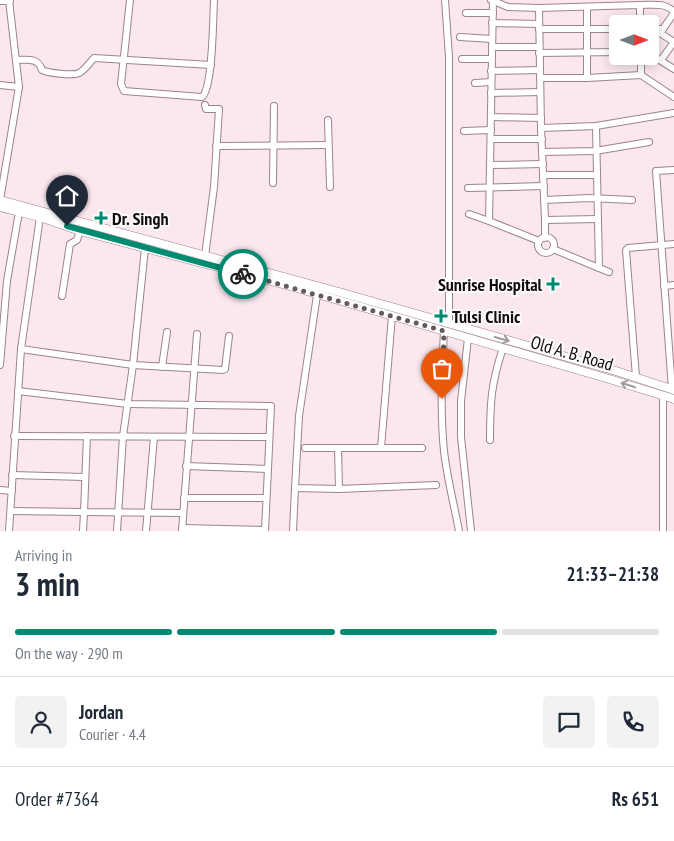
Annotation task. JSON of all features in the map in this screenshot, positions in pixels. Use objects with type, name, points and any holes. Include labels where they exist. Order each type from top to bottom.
[{"type":"main road","name":"Old A. B. Road","points":[[0,200],[610,369],[673,390]]},
{"type":"main road","name":"Old A. B. Road","points":[[0,206],[80,231],[504,348],[674,399]]},
{"type":"main road","points":[[606,378],[610,369]]},
{"type":"street","points":[[0,1],[10,0],[19,87],[0,200]]},
{"type":"street","points":[[130,0],[121,84],[124,90],[202,96],[206,92],[211,65],[214,0]]},
{"type":"street","points":[[445,0],[448,57],[449,324]]},
{"type":"street","points":[[489,221],[491,187],[492,0],[508,7],[667,6],[674,12],[660,33],[674,42],[661,60],[674,69]]},
{"type":"street","points":[[640,5],[640,15]]},
{"type":"street","points":[[587,7],[587,78]]},
{"type":"street","points":[[539,8],[541,128],[546,220],[542,239],[538,247],[543,252],[548,253],[553,249]]},
{"type":"street","points":[[466,13],[493,13]]},
{"type":"street","points":[[492,23],[587,30],[609,29]]},
{"type":"street","points":[[460,37],[492,39]]},
{"type":"street","points":[[492,48],[587,53],[609,52]]},
{"type":"street","points":[[16,60],[36,61],[40,64],[42,70],[46,72],[72,74],[78,74],[94,58],[211,65]]},
{"type":"street","points":[[462,59],[491,59]]},
{"type":"street","points":[[641,65],[641,75]]},
{"type":"street","points":[[491,71],[540,70]]},
{"type":"street","points":[[540,78],[641,75],[674,97]]},
{"type":"street","points":[[474,82],[491,82]]},
{"type":"street","points":[[0,85],[19,87]]},
{"type":"street","points":[[491,93],[540,92]]},
{"type":"street","points":[[205,105],[206,109],[219,109],[214,187],[205,256]]},
{"type":"street","points":[[273,182],[275,146],[274,106]]},
{"type":"street","points":[[541,128],[596,126],[674,113]]},
{"type":"street","points":[[491,118],[541,118]]},
{"type":"street","points":[[328,120],[330,187]]},
{"type":"street","points":[[596,126],[595,151],[599,268]]},
{"type":"street","points":[[464,131],[491,130]]},
{"type":"street","points":[[491,139],[542,139]]},
{"type":"street","points":[[542,152],[595,151],[649,142]]},
{"type":"street","points":[[216,146],[328,145]]},
{"type":"street","points":[[491,165],[543,164]]},
{"type":"street","points":[[673,390],[660,246],[656,171],[674,170]]},
{"type":"street","points":[[543,175],[596,175]]},
{"type":"street","points":[[468,188],[544,186]]},
{"type":"street","points":[[544,200],[596,198],[632,200]]},
{"type":"street","points":[[0,365],[8,281],[18,212]]},
{"type":"street","points":[[469,214],[552,241],[553,249]]},
{"type":"street","points":[[9,531],[21,349],[40,217]]},
{"type":"street","points":[[546,220],[598,219]]},
{"type":"street","points":[[62,296],[70,244],[77,240],[80,231]]},
{"type":"street","points":[[636,377],[626,250],[628,248],[674,244]]},
{"type":"street","points":[[117,531],[123,436],[133,365],[145,248]]},
{"type":"street","points":[[553,249],[609,272]]},
{"type":"street","points":[[664,286],[674,285]]},
{"type":"street","points":[[293,531],[299,416],[316,295]]},
{"type":"street","points":[[381,448],[392,316]]},
{"type":"street","points":[[444,331],[441,384],[444,450],[459,531]]},
{"type":"street","points":[[162,367],[167,332]]},
{"type":"street","points":[[18,391],[128,404],[191,405],[271,406],[265,531],[182,530],[191,405],[193,369],[197,334]]},
{"type":"street","points":[[21,349],[133,365],[223,370],[225,369],[229,336]]},
{"type":"street","points":[[468,338],[461,401],[461,437],[471,531]]},
{"type":"street","points":[[490,440],[492,390],[495,371],[504,348]]},
{"type":"street","points":[[663,396],[663,531]]},
{"type":"street","points":[[14,436],[269,437]]},
{"type":"street","points":[[83,531],[86,436]]},
{"type":"street","points":[[146,531],[154,437]]},
{"type":"street","points":[[305,448],[422,448]]},
{"type":"street","points":[[338,448],[339,489]]},
{"type":"street","points":[[186,466],[268,469]]},
{"type":"street","points":[[12,475],[84,477]]},
{"type":"street","points":[[295,488],[339,489],[436,485]]},
{"type":"street","points":[[0,490],[12,491]]},
{"type":"street","points":[[184,498],[266,498]]},
{"type":"street","points":[[11,511],[183,513]]},
{"type":"way so far","points":[[243,274],[444,331],[442,399]]},
{"type":"place","name":"Dr. Singh","points":[[101,218]]},
{"type":"place","name":"Sunrise Hospital","points":[[553,284]]},
{"type":"place","name":"Tulsi Clinic","points":[[441,316]]},
{"type":"route","points":[[67,226],[243,274]]}]
